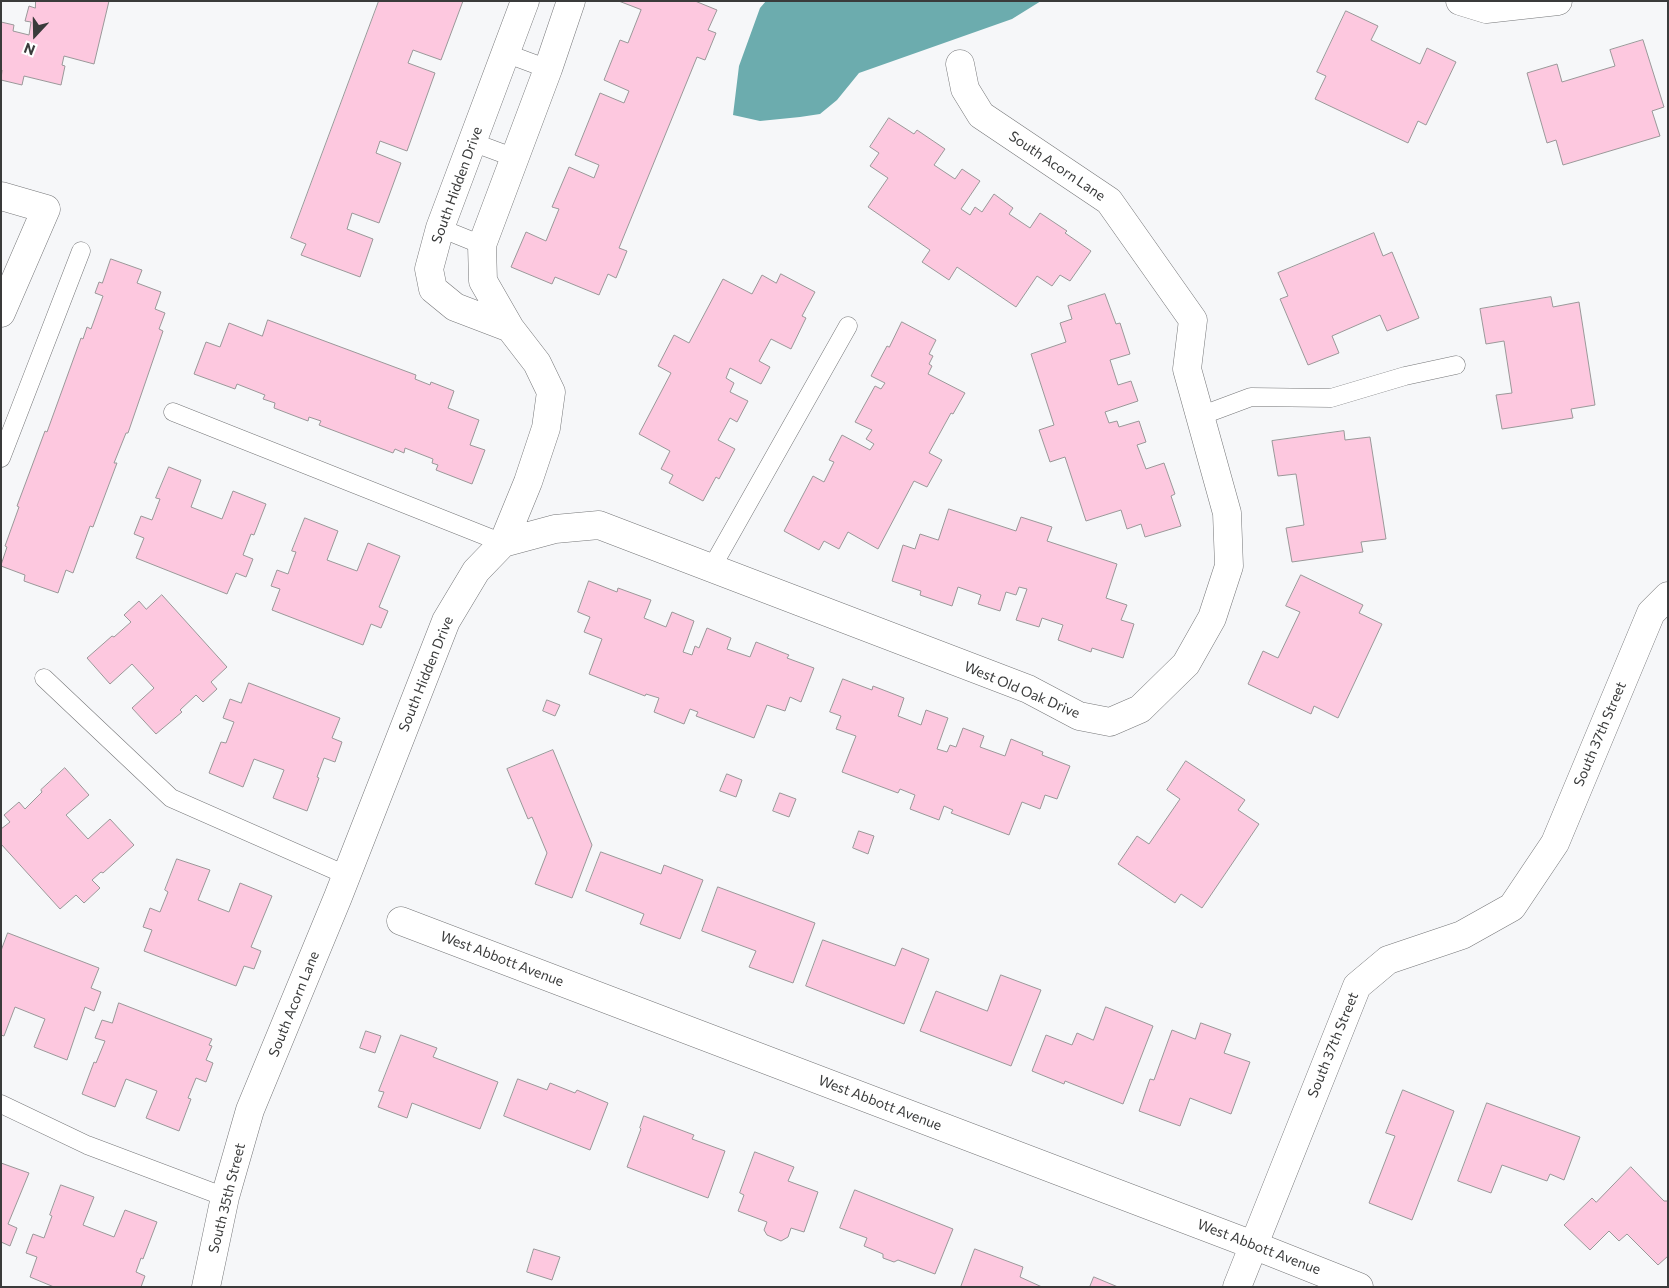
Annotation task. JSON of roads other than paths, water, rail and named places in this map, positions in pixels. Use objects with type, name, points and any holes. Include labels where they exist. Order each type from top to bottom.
[{"type":"street","name":"South Hidden Drive","points":[[510,328],[455,307],[433,289],[429,269],[440,228],[525,1]]},
{"type":"street","name":"South Hidden Drive","points":[[342,886],[446,621],[476,571],[503,543],[528,482],[546,428],[552,392],[537,363],[510,328],[483,281],[482,245],[572,1]]},
{"type":"street","points":[[1460,1],[1486,9],[1558,1]]},
{"type":"street","name":"South Acorn Lane","points":[[960,64],[965,90],[981,114],[1109,201],[1193,320]]},
{"type":"street","points":[[1,196],[46,209],[1,313]]},
{"type":"street","name":"West Old Oak Drive","points":[[503,543],[555,529],[598,525],[1028,689],[1079,716],[1110,722],[1140,709],[1186,664],[1212,618],[1229,566],[1227,513],[1187,369],[1193,320]]},
{"type":"street","name":"South 37th Street","points":[[1237,1287],[1357,986],[1388,960],[1462,935],[1512,907],[1554,843],[1651,613],[1668,596]]},
{"type":"street","name":"South Acorn Lane","points":[[250,1110],[342,886]]},
{"type":"street","name":"West Abbott Avenue","points":[[402,921],[1253,1245],[1358,1287]]},
{"type":"street","name":"South 35th Street","points":[[206,1287],[225,1196],[250,1110]]},
{"type":"lane","points":[[505,53],[548,70]]},
{"type":"lane","points":[[472,142],[515,158]]},
{"type":"lane","points":[[440,228],[482,245]]},
{"type":"lane","points":[[1,458],[81,251]]},
{"type":"lane","points":[[712,567],[848,326]]},
{"type":"lane","points":[[1200,416],[1251,397],[1331,398],[1405,376],[1456,365]]},
{"type":"lane","points":[[173,412],[503,543]]},
{"type":"lane","points":[[44,678],[171,798],[342,886]]},
{"type":"lane","points":[[1,1104],[87,1145],[225,1196]]},
{"type":"water","points":[[766,1],[1041,1],[1012,19],[859,73],[837,100],[820,114],[760,121],[733,115],[739,66],[760,8]]}]
